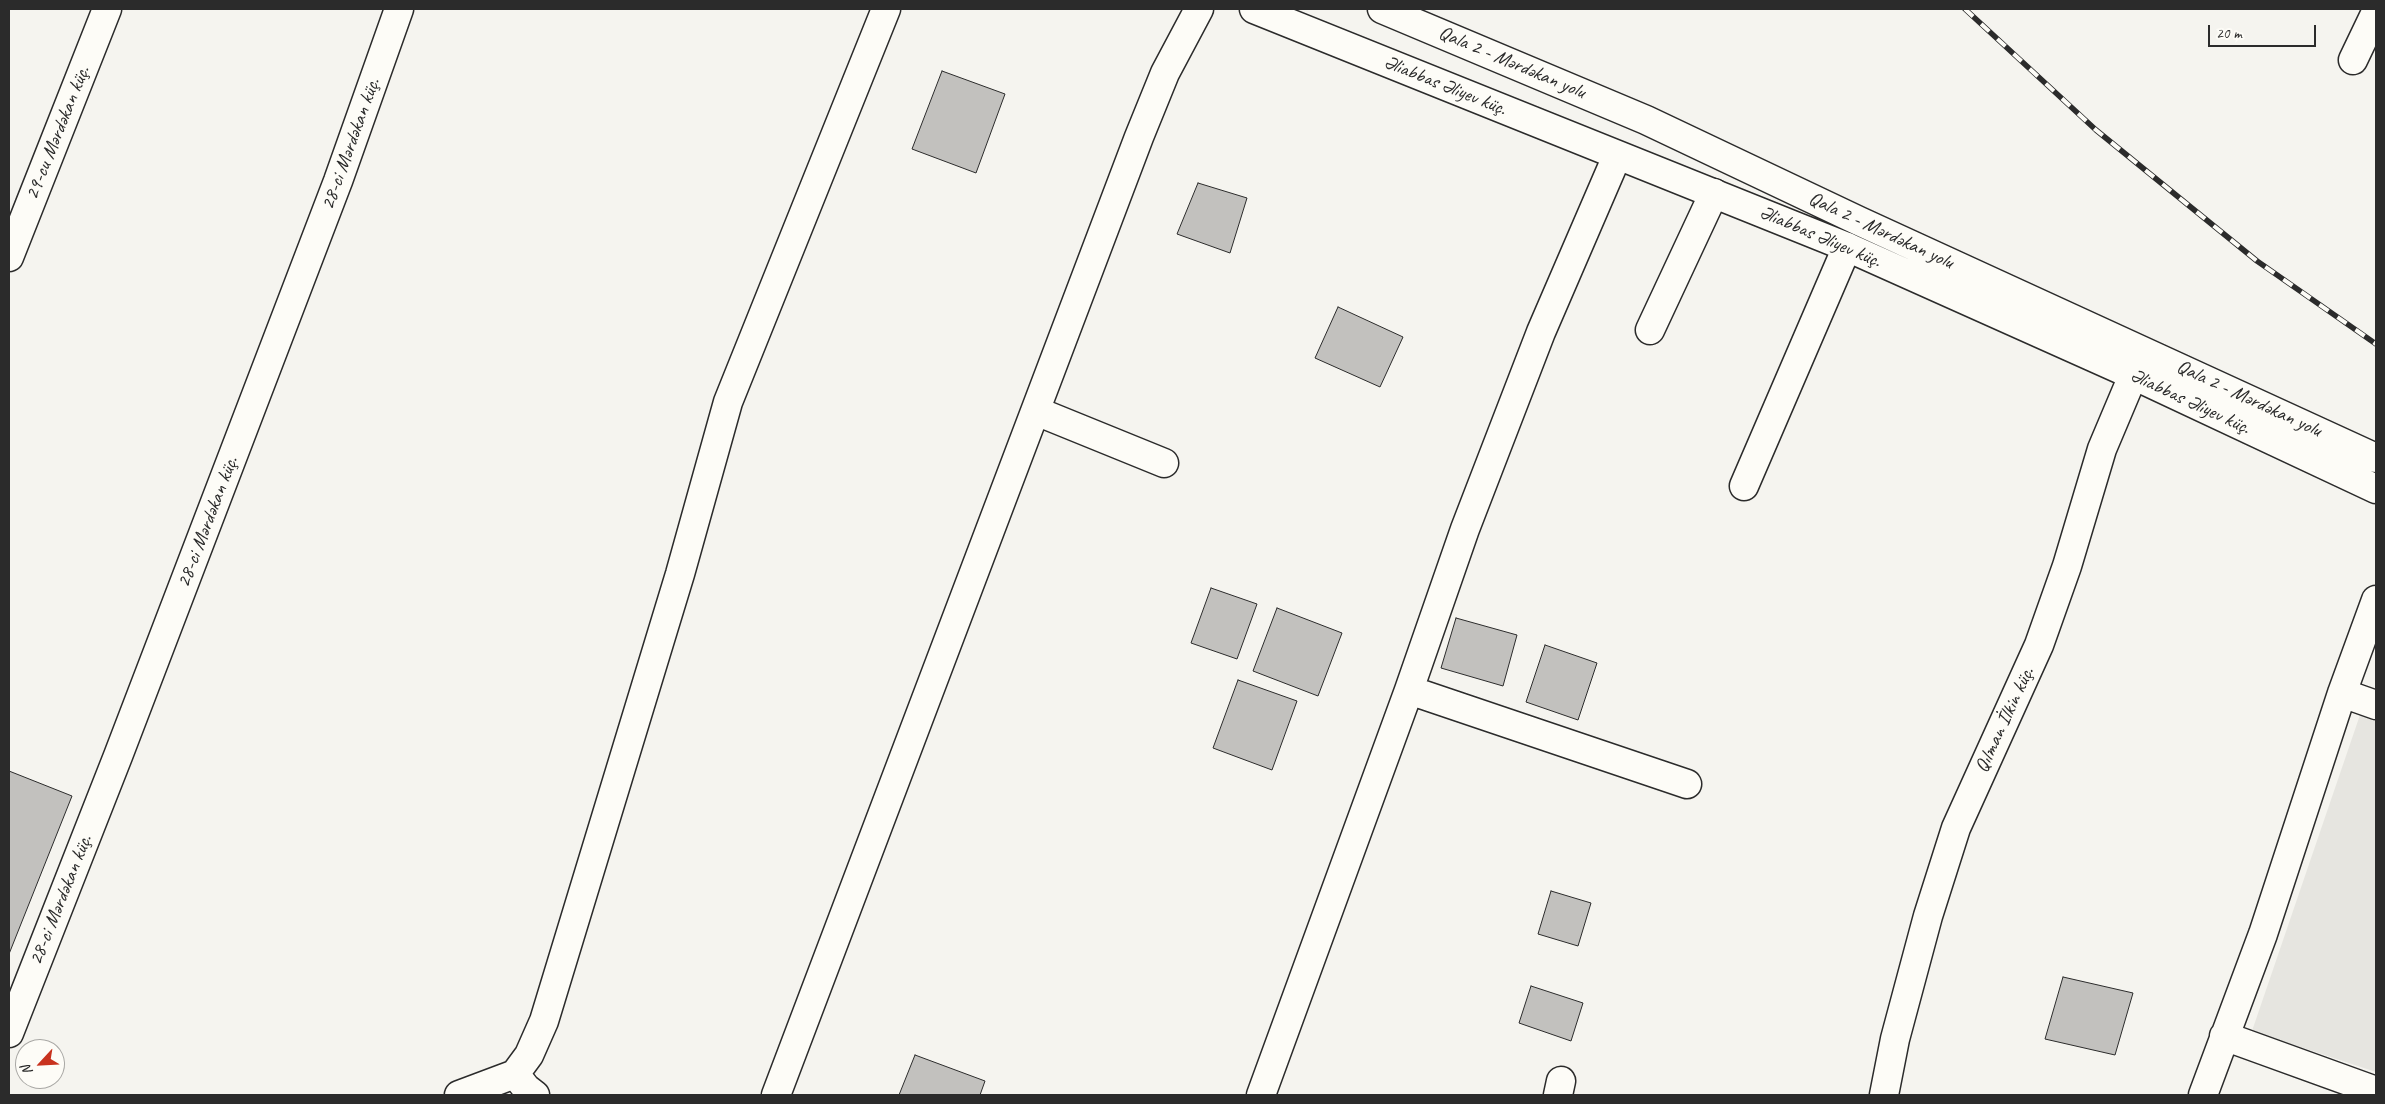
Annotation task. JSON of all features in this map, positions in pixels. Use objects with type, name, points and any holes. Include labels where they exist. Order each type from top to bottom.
[{"type":"street","name":"29-cu Mərdəkan küç.","points":[[9,257],[107,9]]},
{"type":"street","name":"28-ci Mərdəkan küç.","points":[[9,1033],[118,756],[331,200],[399,9]]},
{"type":"street","points":[[459,1095],[515,1074],[529,1055],[544,1021],[680,574],[728,402],[886,9]]},
{"type":"street","points":[[776,1095],[1158,91],[1199,9]]},
{"type":"street","name":"Əliabbas Əliyev küç.","points":[[1254,9],[1847,248],[2133,375],[2376,489]]},
{"type":"street","name":"Qala 2 - Mərdəkan yolu","points":[[1382,9],[1646,120],[1859,221],[2376,458]]},
{"type":"street","points":[[2353,60],[2376,12]]},
{"type":"street","points":[[1261,1095],[1465,529],[1540,332],[1617,156]]},
{"type":"street","points":[[1650,330],[1714,193]]},
{"type":"street","points":[[1744,486],[1847,248]]},
{"type":"street","name":"Qılman İlkin küç.","points":[[1884,1095],[1900,1020],[1928,916],[1956,828],[2039,645],[2058,592],[2102,449],[2144,350]]},
{"type":"street","points":[[1036,411],[1164,463]]},
{"type":"street","points":[[2203,1095],[2264,934],[2342,693],[2376,600]]},
{"type":"street","points":[[1408,690],[1687,784]]},
{"type":"street","points":[[2342,693],[2376,705]]},
{"type":"street","points":[[2224,1036],[2376,1091]]},
{"type":"street","points":[[515,1074],[526,1088],[536,1095]]},
{"type":"shaded area","points":[[2361,712],[2376,717],[2376,1072],[2252,1031]]},
{"type":"building","points":[[942,71],[1005,94],[976,173],[912,149]]},
{"type":"building","points":[[1198,183],[1247,198],[1230,253],[1177,234]]},
{"type":"building","points":[[1338,307],[1403,337],[1380,387],[1315,358]]},
{"type":"building","points":[[1211,588],[1257,604],[1237,659],[1191,643]]},
{"type":"building","points":[[1277,608],[1342,633],[1318,696],[1253,671]]},
{"type":"building","points":[[1456,618],[1517,635],[1503,686],[1441,668]]},
{"type":"building","points":[[1545,645],[1597,663],[1578,720],[1526,702]]},
{"type":"building","points":[[1238,680],[1297,701],[1272,770],[1213,748]]},
{"type":"building","points":[[9,771],[72,796],[9,954]]},
{"type":"building","points":[[1551,891],[1591,903],[1578,946],[1538,934]]},
{"type":"building","points":[[2063,977],[2133,993],[2115,1055],[2045,1039]]},
{"type":"building","points":[[1531,986],[1583,1003],[1571,1041],[1519,1023]]},
{"type":"building","points":[[915,1055],[985,1081],[980,1095],[899,1095]]},
{"type":"railway","points":[[1965,9],[2096,130],[2257,261],[2376,344]]}]
